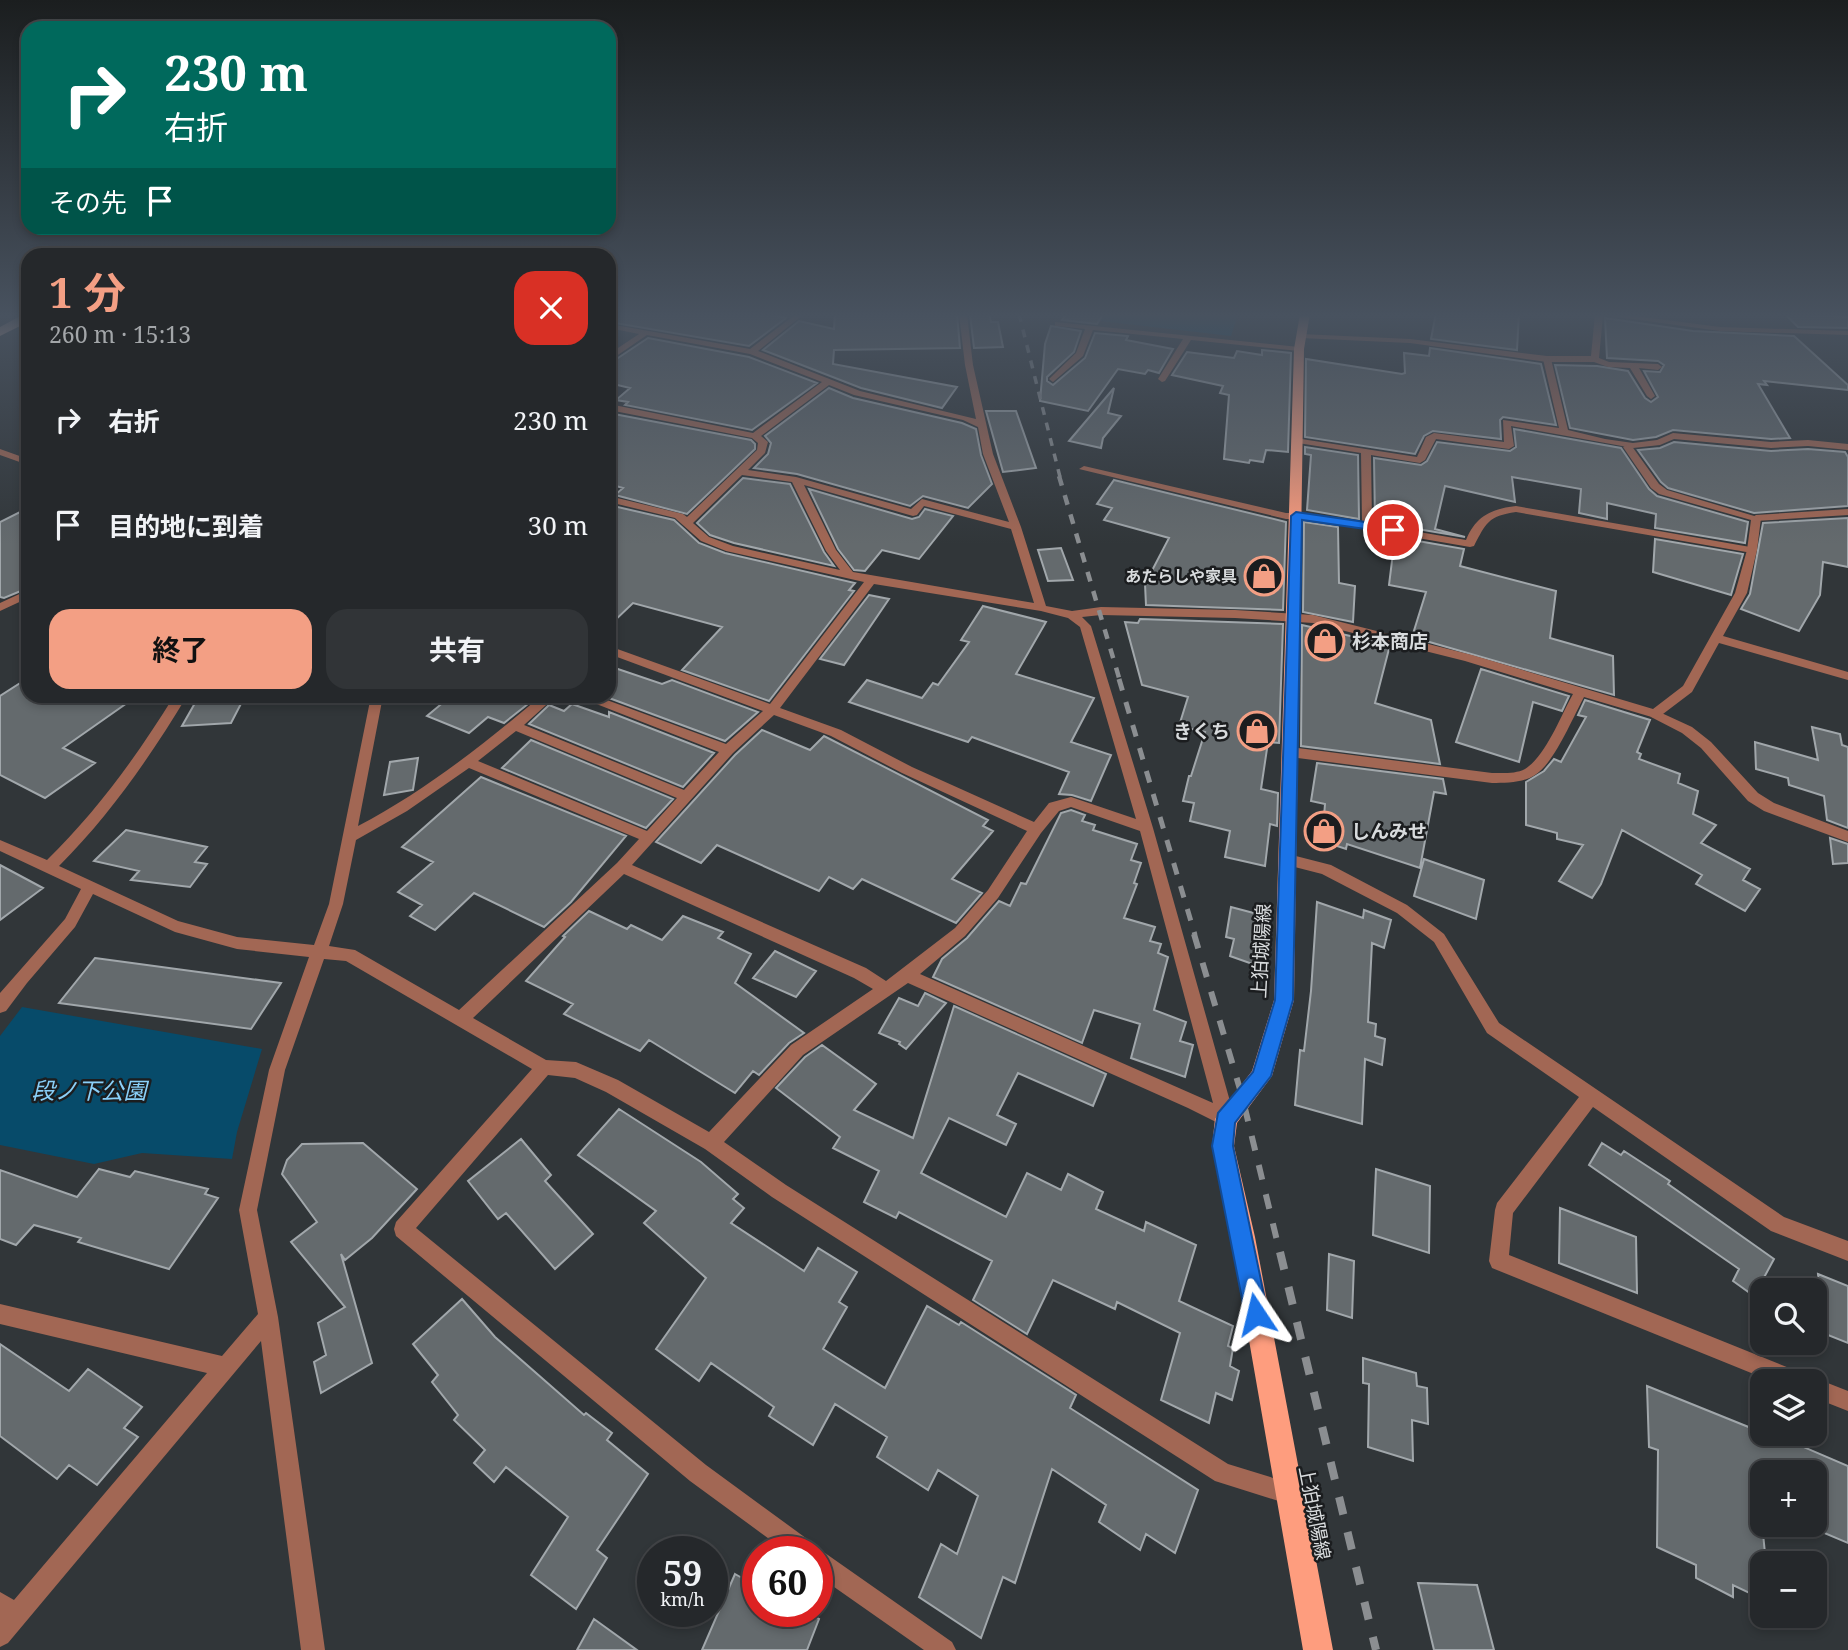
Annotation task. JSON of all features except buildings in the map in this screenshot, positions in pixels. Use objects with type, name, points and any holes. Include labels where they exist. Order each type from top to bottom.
[{"type":"main road","name":"上狛城陽線","points":[[1299,391],[1284,1000],[1261,1076],[1226,1119],[1223,1146],[1243,1237],[1318,1650]]},
{"type":"street","points":[[755,436],[816,391]]},
{"type":"street","points":[[851,391],[966,418],[981,425]]},
{"type":"street","points":[[974,391],[988,454],[1016,527],[1041,608]]},
{"type":"street","points":[[1555,391],[1564,432]]},
{"type":"street","points":[[1648,391],[1651,396]]},
{"type":"street","points":[[616,408],[760,439],[764,446],[741,472],[687,523]]},
{"type":"street","points":[[1298,440],[1420,460],[1429,439],[1439,435],[1509,446],[1506,422],[1628,447],[1661,443],[1673,436],[1771,445],[1808,443],[1848,447]]},
{"type":"street","points":[[1628,447],[1655,486],[1663,492],[1756,518],[1848,512]]},
{"type":"street","points":[[0,452],[21,460]]},
{"type":"street","points":[[1366,452],[1367,525]]},
{"type":"street","points":[[1084,469],[1286,516],[1367,525],[1470,544],[1476,524],[1495,511],[1516,509],[1752,550]]},
{"type":"street","points":[[741,472],[796,480],[913,513],[922,502],[1016,527]]},
{"type":"street","points":[[796,480],[831,551],[848,572]]},
{"type":"street","points":[[616,501],[679,516],[705,538],[730,549],[872,579],[1072,615],[1101,611],[1313,619],[1468,658],[1655,714],[1687,730],[1706,745],[1753,797],[1769,807],[1848,837]]},
{"type":"street","points":[[1655,714],[1688,689],[1741,593],[1752,550],[1756,518]]},
{"type":"street","points":[[459,1020],[622,867],[728,750],[773,709],[872,579]]},
{"type":"street","points":[[0,608],[21,597]]},
{"type":"street","points":[[1072,615],[1085,626],[1146,828],[1226,1119]]},
{"type":"street","points":[[1715,638],[1848,676]]},
{"type":"street","points":[[616,653],[836,733],[907,770],[1036,829]]},
{"type":"street","points":[[1290,752],[1492,778],[1519,776],[1530,772],[1544,760],[1581,691]]},
{"type":"street","points":[[49,867],[80,838],[157,736],[177,703]]},
{"type":"street","points":[[313,1650],[268,1317],[248,1210],[277,1070],[335,905],[376,703]]},
{"type":"street","points":[[348,837],[391,816],[470,762],[542,703]]},
{"type":"street","points":[[601,703],[728,750]]},
{"type":"street","points":[[515,726],[686,796]]},
{"type":"street","points":[[470,762],[648,837]]},
{"type":"street","points":[[711,1143],[797,1050],[907,975],[960,932],[993,894],[1036,829],[1054,807],[1071,802],[1146,828]]},
{"type":"street","points":[[0,845],[175,926],[237,943],[349,956],[544,1067],[576,1070],[600,1080],[711,1143],[779,1191],[1223,1473],[1288,1493]]},
{"type":"street","points":[[1288,860],[1326,869],[1402,909],[1439,938],[1493,1028],[1778,1224],[1848,1251]]},
{"type":"street","points":[[622,867],[860,974],[886,989]]},
{"type":"street","points":[[0,1006],[70,923],[89,887]]},
{"type":"street","points":[[907,975],[1194,1102],[1226,1119]]},
{"type":"street","points":[[544,1067],[403,1229],[698,1473],[784,1536]]},
{"type":"street","points":[[1591,1096],[1504,1210],[1499,1261],[1767,1369]]},
{"type":"street","points":[[0,1314],[225,1367]]},
{"type":"street","points":[[0,1635],[8,1610],[268,1317]]},
{"type":"street","points":[[1827,1393],[1848,1401]]},
{"type":"street","points":[[833,1572],[944,1650]]},
{"type":"green space","name":"段ノ下公園","points":[[22,1007],[262,1049],[237,1132],[232,1159],[142,1153],[94,1164],[0,1145],[0,1036]]},
{"type":"railway","points":[[1038,391],[1060,477]]},
{"type":"railway","points":[[1059,476],[1120,681]]},
{"type":"railway","points":[[1119,679],[1195,935]]},
{"type":"railway","points":[[1194,934],[1242,1096],[1280,1253]]},
{"type":"railway","points":[[1280,1252],[1376,1650]]},
{"type":"place","name":"あたらしや家具","points":[[1264,576]]},
{"type":"place","name":"杉本商店","points":[[1325,641]]},
{"type":"place","name":"きくち","points":[[1257,731]]},
{"type":"place","name":"しんみせ","points":[[1324,831]]},
{"type":"route","points":[[1256,1314],[1223,1146],[1226,1119],[1242,1096],[1261,1076],[1284,1000],[1296,516],[1393,530]]}]
